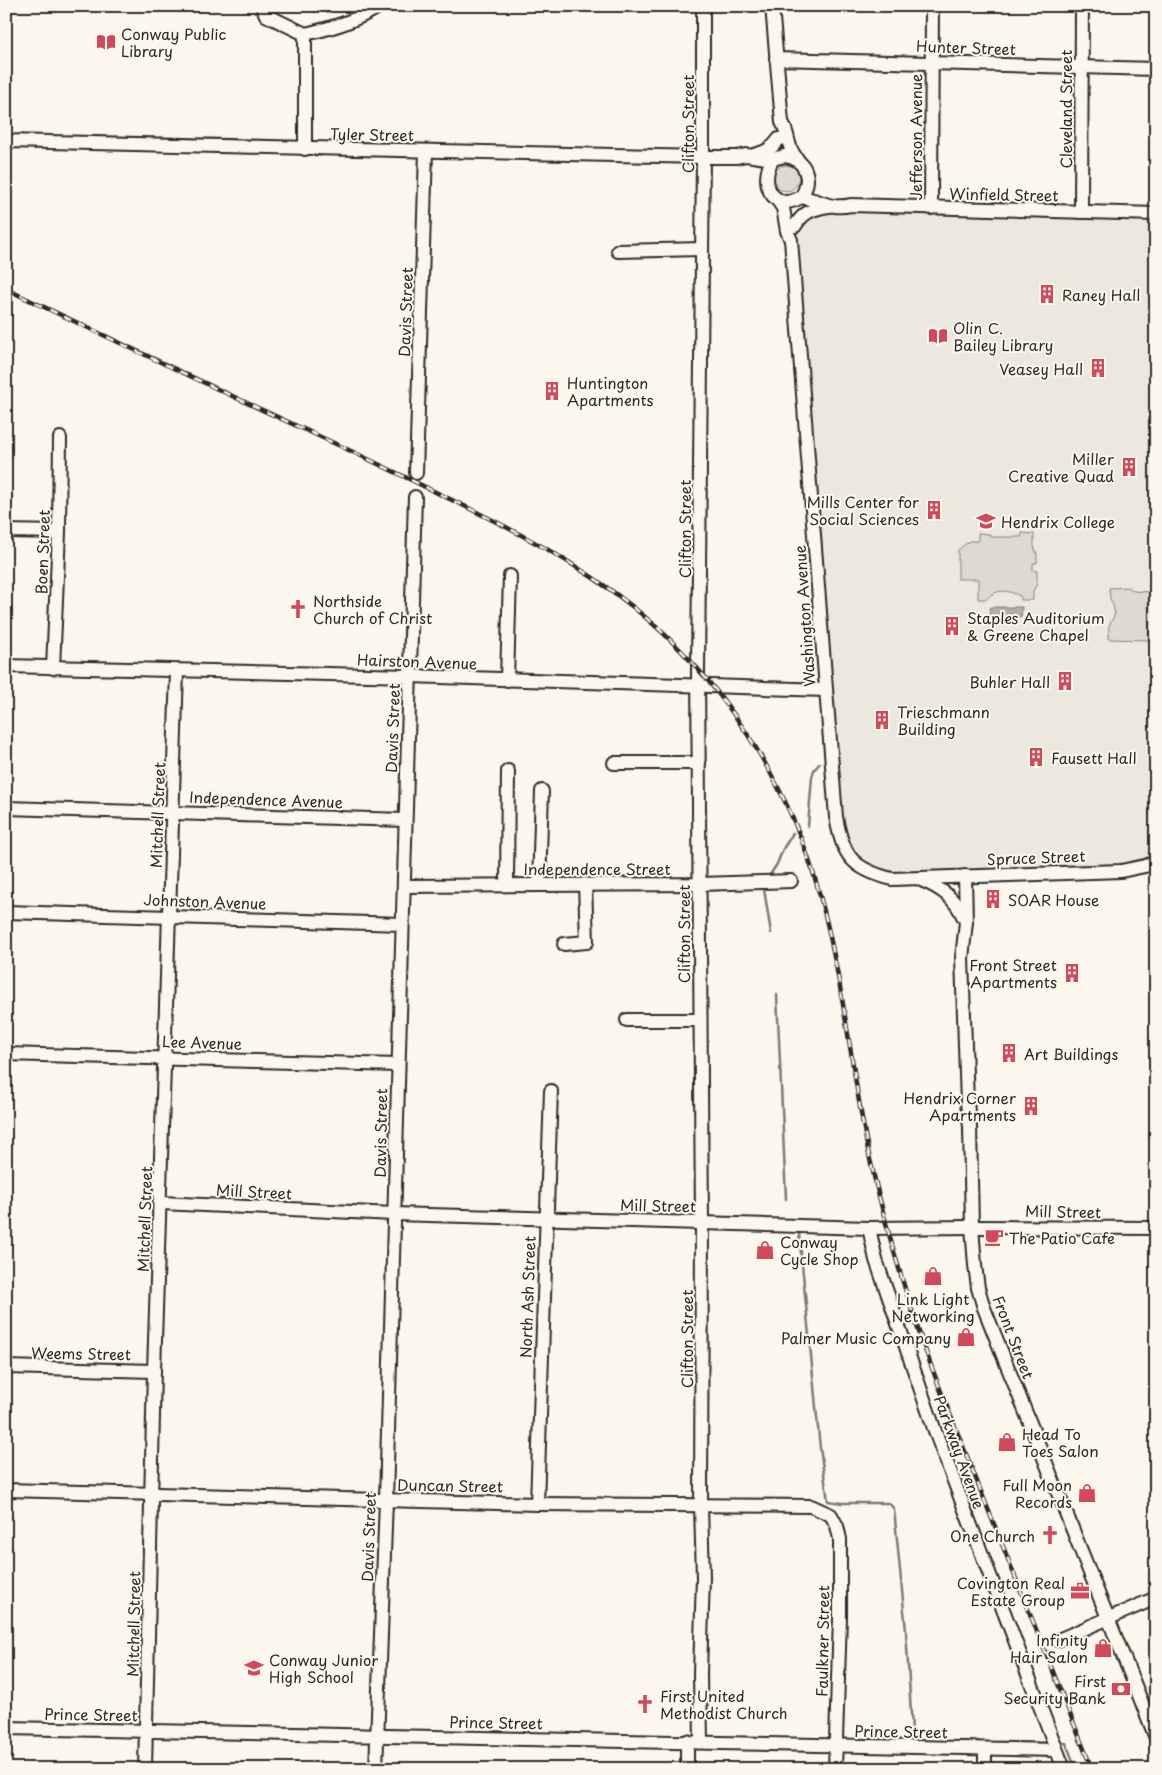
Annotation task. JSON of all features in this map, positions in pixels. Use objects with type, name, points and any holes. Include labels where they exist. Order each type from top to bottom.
[{"type":"street","points":[[262,6],[266,15],[305,34],[334,28],[363,16],[380,6]]},
{"type":"street","name":"Clifton Street","points":[[687,1769],[694,1741],[700,1673],[703,1577],[701,1506],[702,1222],[699,687],[703,6]]},
{"type":"street","points":[[772,6],[782,122],[787,132],[789,148],[804,168],[806,178],[806,185],[799,198],[789,202],[776,198],[767,188],[767,170],[775,158],[780,144],[778,139]]},
{"type":"street","name":"Jefferson Avenue","points":[[931,208],[932,6]]},
{"type":"street","name":"Cleveland Street","points":[[1082,6],[1082,212]]},
{"type":"street","points":[[305,34],[305,148]]},
{"type":"street","name":"Hunter Street","points":[[776,59],[1156,69]]},
{"type":"street","points":[[754,155],[765,152],[772,147],[778,139],[782,122]]},
{"type":"street","name":"Tyler Street","points":[[6,141],[703,157],[736,157],[746,154],[775,158]]},
{"type":"street","name":"Davis Street","points":[[416,473],[426,152]]},
{"type":"street","name":"Tyler Street","points":[[736,157],[756,165],[766,180]]},
{"type":"street","points":[[775,158],[792,157],[798,160]]},
{"type":"street","name":"Winfield Street","points":[[806,178],[820,194],[851,205]]},
{"type":"street","name":"Washington Avenue","points":[[776,198],[783,208],[787,231],[791,240],[836,817],[840,838],[848,855],[856,864],[873,874],[892,879],[916,879]]},
{"type":"street","name":"Winfield Street","points":[[799,198],[816,199],[829,206],[841,207],[851,205],[1156,214]]},
{"type":"street","name":"Washington Avenue","points":[[791,240],[794,236],[794,212],[799,198]]},
{"type":"street","points":[[795,226],[802,215],[809,210],[829,206]]},
{"type":"street","points":[[618,251],[702,250]]},
{"type":"street","name":"Boen Street","points":[[53,668],[60,532],[60,438]]},
{"type":"street","name":"Davis Street","points":[[376,1769],[386,1500],[397,1065],[415,497]]},
{"type":"street","points":[[6,531],[60,532]]},
{"type":"street","points":[[507,680],[510,576]]},
{"type":"street","name":"Hairston Avenue","points":[[6,666],[410,676],[826,690]]},
{"type":"street","name":"Mitchell Street","points":[[145,1769],[154,1371],[166,1058],[177,671]]},
{"type":"street","points":[[614,764],[699,763]]},
{"type":"street","points":[[507,885],[508,771]]},
{"type":"street","points":[[539,885],[542,791]]},
{"type":"street","name":"Independence Avenue","points":[[6,808],[405,820]]},
{"type":"street","name":"Spruce Street","points":[[916,879],[1121,871],[1156,862]]},
{"type":"street","name":"Front Street","points":[[965,876],[966,922],[962,976],[966,1104],[970,1128],[972,1226],[978,1288],[984,1308],[1156,1738]]},
{"type":"street","points":[[916,879],[936,886],[946,893],[957,904],[966,922]]},
{"type":"street","name":"Independence Street","points":[[404,886],[700,884],[791,881]]},
{"type":"street","points":[[564,944],[587,942],[585,884]]},
{"type":"street","name":"Johnston Avenue","points":[[6,912],[402,924]]},
{"type":"street","points":[[627,1020],[700,1020]]},
{"type":"street","name":"Lee Avenue","points":[[6,1054],[397,1065]]},
{"type":"street","name":"North Ash Street","points":[[537,1504],[551,1091]]},
{"type":"street","name":"Mill Street","points":[[161,1203],[394,1214],[869,1228],[972,1226],[1156,1228]]},
{"type":"street","name":"Parkway Avenue","points":[[869,1228],[876,1260],[937,1438],[1064,1769]]},
{"type":"street","name":"Weems Street","points":[[6,1368],[154,1371]]},
{"type":"street","name":"Duncan Street","points":[[6,1490],[537,1504],[811,1506],[831,1515]]},
{"type":"street","name":"Faulkner Street","points":[[831,1515],[837,1526],[840,1539],[840,1618],[835,1769]]},
{"type":"street","points":[[1058,1640],[1156,1598]]},
{"type":"street","name":"Prince Street","points":[[6,1728],[1056,1750]]},
{"type":"street","points":[[985,1749],[985,1769]]},
{"type":"shaded area","points":[[786,165],[795,169],[799,178],[795,187],[786,191],[777,187],[773,178],[777,169]]},
{"type":"shaded area","name":"Hendrix College","points":[[825,211],[1156,221],[1156,854],[1121,871],[892,879],[856,864],[836,817],[798,226]]},
{"type":"shaded area","points":[[978,533],[990,534],[990,537],[1021,537],[1022,533],[1034,534],[1037,563],[1033,563],[1033,570],[1037,571],[1037,584],[1033,591],[1033,600],[1021,600],[1021,597],[1017,595],[1003,591],[990,595],[987,599],[978,599],[978,579],[958,579],[958,550],[969,541],[978,541]]},
{"type":"shaded area","points":[[1128,587],[1134,591],[1149,592],[1149,640],[1108,639],[1109,626],[1115,614],[1109,588]]},
{"type":"shaded area","points":[[990,607],[1022,607],[1021,617],[989,617]]},
{"type":"waterway","points":[[808,826],[812,777],[814,770],[820,763]]},
{"type":"waterway","points":[[770,875],[793,833]]},
{"type":"waterway","points":[[764,889],[771,933]]},
{"type":"waterway","points":[[777,995],[786,1199]]},
{"type":"waterway","points":[[799,1233],[820,1448],[828,1501],[842,1503],[889,1503],[894,1509],[906,1631],[912,1730]]},
{"type":"waterway","points":[[999,1742],[1046,1743]]},
{"type":"waterway","points":[[1061,1743],[1066,1743],[1076,1769]]},
{"type":"railway","points":[[6,289],[382,466],[500,524],[569,562],[612,591],[665,635],[723,699],[748,735],[770,772],[806,851],[819,892],[841,991],[869,1155],[887,1227],[915,1322],[941,1392],[1092,1769]]},
{"type":"place","name":"Conway Public Library","points":[[106,42]]},
{"type":"place","name":"Raney Hall","points":[[1047,294]]},
{"type":"place","name":"Olin C. Bailey Library","points":[[938,336]]},
{"type":"place","name":"Veasey Hall","points":[[1098,368]]},
{"type":"place","name":"Huntington Apartments","points":[[552,391]]},
{"type":"place","name":"Miller Creative Quad","points":[[1129,467]]},
{"type":"place","name":"Mills Center for Social Sciences","points":[[934,510]]},
{"type":"place","name":"Hendrix College","points":[[986,521]]},
{"type":"place","name":"Northside Church of Christ","points":[[298,609]]},
{"type":"place","name":"Staples Auditorium & Greene Chapel","points":[[952,626]]},
{"type":"place","name":"Buhler Hall","points":[[1065,681]]},
{"type":"place","name":"Trieschmann Building","points":[[882,720]]},
{"type":"place","name":"Fausett Hall","points":[[1036,757]]},
{"type":"place","name":"SOAR House","points":[[993,899]]},
{"type":"place","name":"Front Street Apartments","points":[[1072,973]]},
{"type":"place","name":"Art Buildings","points":[[1009,1053]]},
{"type":"place","name":"Hendrix Corner Apartments","points":[[1031,1106]]},
{"type":"place","name":"The Patio Cafe","points":[[994,1237]]},
{"type":"place","name":"Conway Cycle Shop","points":[[765,1250]]},
{"type":"place","name":"Link Light Networking","points":[[933,1276]]},
{"type":"place","name":"Palmer Music Company","points":[[966,1337]]},
{"type":"place","name":"Head To Toes Salon","points":[[1007,1442]]},
{"type":"place","name":"Full Moon Records","points":[[1087,1493]]},
{"type":"place","name":"One Church","points":[[1050,1535]]},
{"type":"place","name":"Covington Real Estate Group","points":[[1080,1591]]},
{"type":"place","name":"Infinity Hair Salon","points":[[1103,1648]]},
{"type":"place","name":"Conway Junior High School","points":[[254,1668]]},
{"type":"place","name":"First Security Bank","points":[[1121,1689]]},
{"type":"place","name":"First United Methodist Church","points":[[645,1704]]}]
